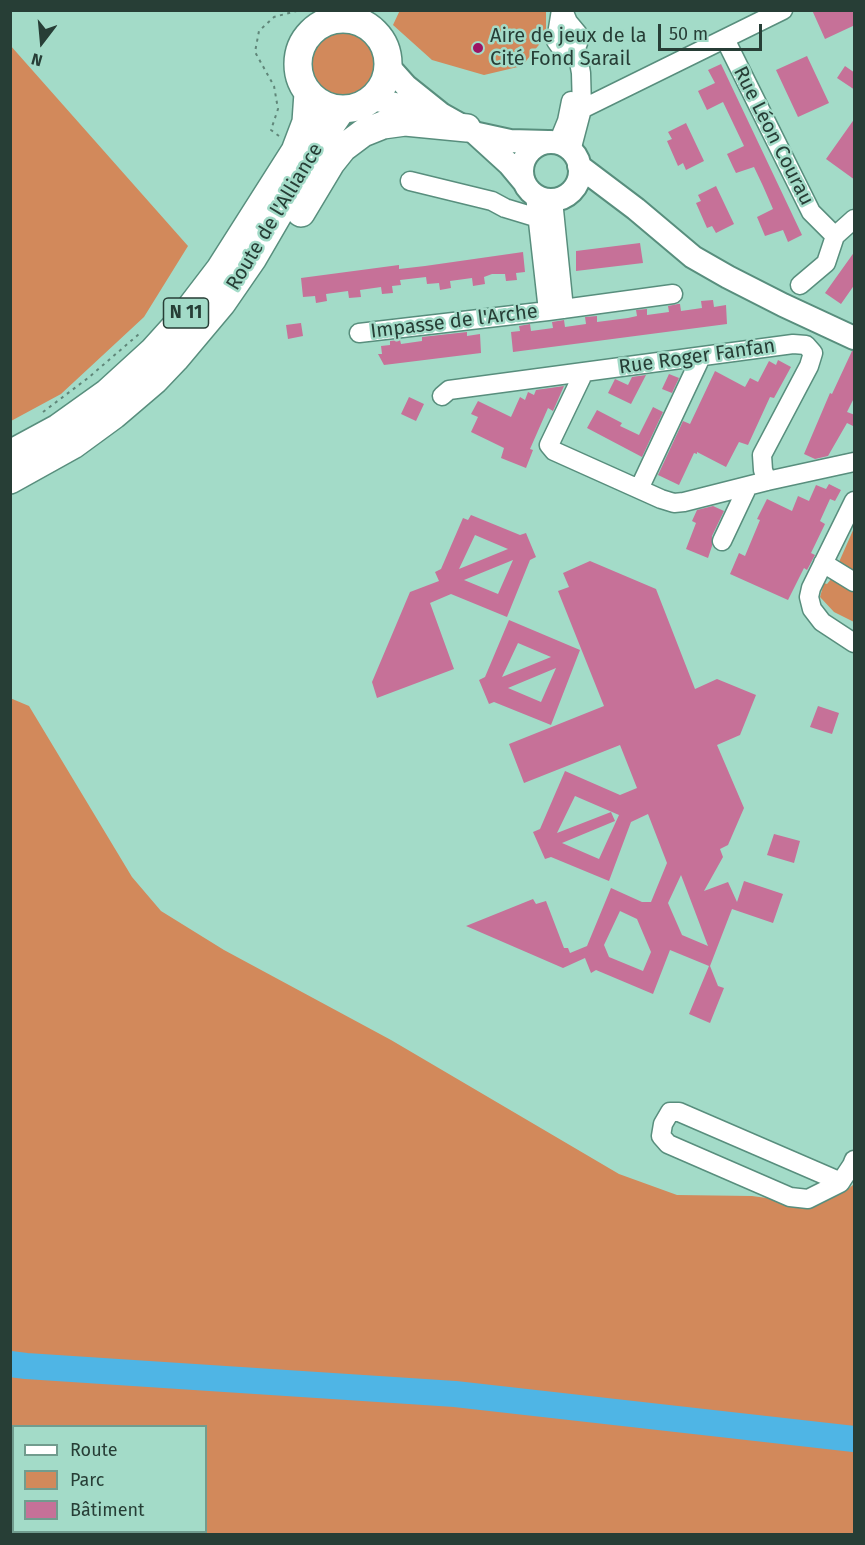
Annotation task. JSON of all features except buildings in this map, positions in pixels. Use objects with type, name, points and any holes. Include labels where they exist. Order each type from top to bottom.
[{"type":"highway","points":[[379,10],[380,38],[388,58],[386,80],[381,90],[373,99],[353,109],[342,110],[320,103],[308,93],[299,77],[297,65],[303,43],[309,33],[318,26],[341,15],[363,23],[380,38]]},
{"type":"highway","name":"Route de l'Alliance","points":[[10,454],[58,428],[106,393],[153,351],[181,320],[220,269],[295,151],[306,122],[308,93]]},
{"type":"highway","name":"Route de l'Alliance","points":[[10,480],[73,445],[114,415],[175,359],[222,303],[253,258],[327,131],[342,110]]},
{"type":"highway","points":[[222,303],[278,249],[331,163],[357,137],[382,125],[405,122],[471,131]]},
{"type":"main road","points":[[388,67],[406,86],[441,114],[471,131],[545,193],[592,197],[636,209]]},
{"type":"main road","points":[[373,99],[441,114]]},
{"type":"main road","points":[[471,131],[502,140],[564,150]]},
{"type":"main road","points":[[545,193],[522,168],[525,158],[538,145],[564,150],[693,257],[728,277],[855,338]]},
{"type":"main road","points":[[545,193],[579,180],[564,150]]},
{"type":"street","points":[[562,10],[564,29],[555,37],[557,43],[570,47],[580,73],[576,111],[564,150]]},
{"type":"street","points":[[576,111],[783,10]]},
{"type":"street","name":"Rue Léon Courau","points":[[725,39],[810,212],[835,237]]},
{"type":"street","points":[[410,181],[483,198],[544,223]]},
{"type":"street","name":"Impasse de l'Arche","points":[[545,193],[544,223],[556,310]]},
{"type":"street","points":[[800,285],[826,263],[835,237],[855,219]]},
{"type":"street","name":"Impasse de l'Arche","points":[[359,333],[673,294]]},
{"type":"street","name":"Rue Roger Fanfan","points":[[442,396],[448,390],[794,344],[806,345],[813,354],[809,366],[762,455],[763,470],[767,481]]},
{"type":"street","points":[[639,489],[701,357]]},
{"type":"street","points":[[584,372],[549,445],[554,452],[675,503],[855,462]]},
{"type":"street","points":[[722,541],[748,486]]},
{"type":"street","points":[[855,501],[823,563],[809,597],[812,609],[822,622],[855,643]]},
{"type":"street","points":[[823,563],[855,582]]},
{"type":"street","points":[[841,1182],[680,1112],[670,1112],[663,1124],[661,1136],[668,1144],[790,1197],[808,1199],[841,1182],[855,1160]]},
{"type":"path","points":[[286,140],[271,130],[278,109],[274,86],[255,52],[259,31],[274,17],[300,10]]},
{"type":"path","points":[[35,418],[88,378],[144,330]]},
{"type":"green space","name":"Aire de jeux de la Cité Fond Sarail","points":[[400,10],[546,11],[546,36],[522,66],[484,75],[432,60],[393,25]]},
{"type":"green space","points":[[342,27],[356,30],[368,38],[376,50],[379,64],[376,78],[368,90],[356,98],[342,101],[328,98],[316,90],[308,78],[305,64],[308,50],[316,38],[328,30]]},
{"type":"green space","points":[[10,45],[188,246],[144,317],[61,394],[11,421]]},
{"type":"green space","points":[[854,528],[854,622],[834,612],[820,597],[824,583],[827,584],[832,578]]},
{"type":"green space","points":[[10,698],[29,706],[132,877],[161,911],[224,950],[391,1040],[619,1174],[677,1195],[752,1196],[811,1204],[846,1191],[854,1184],[854,1534],[11,1534]]},
{"type":"waterway","points":[[10,1364],[455,1394],[854,1439]]},
{"type":"place","name":"Aire de jeux de la Cité Fond Sarail","points":[[478,48]]}]
